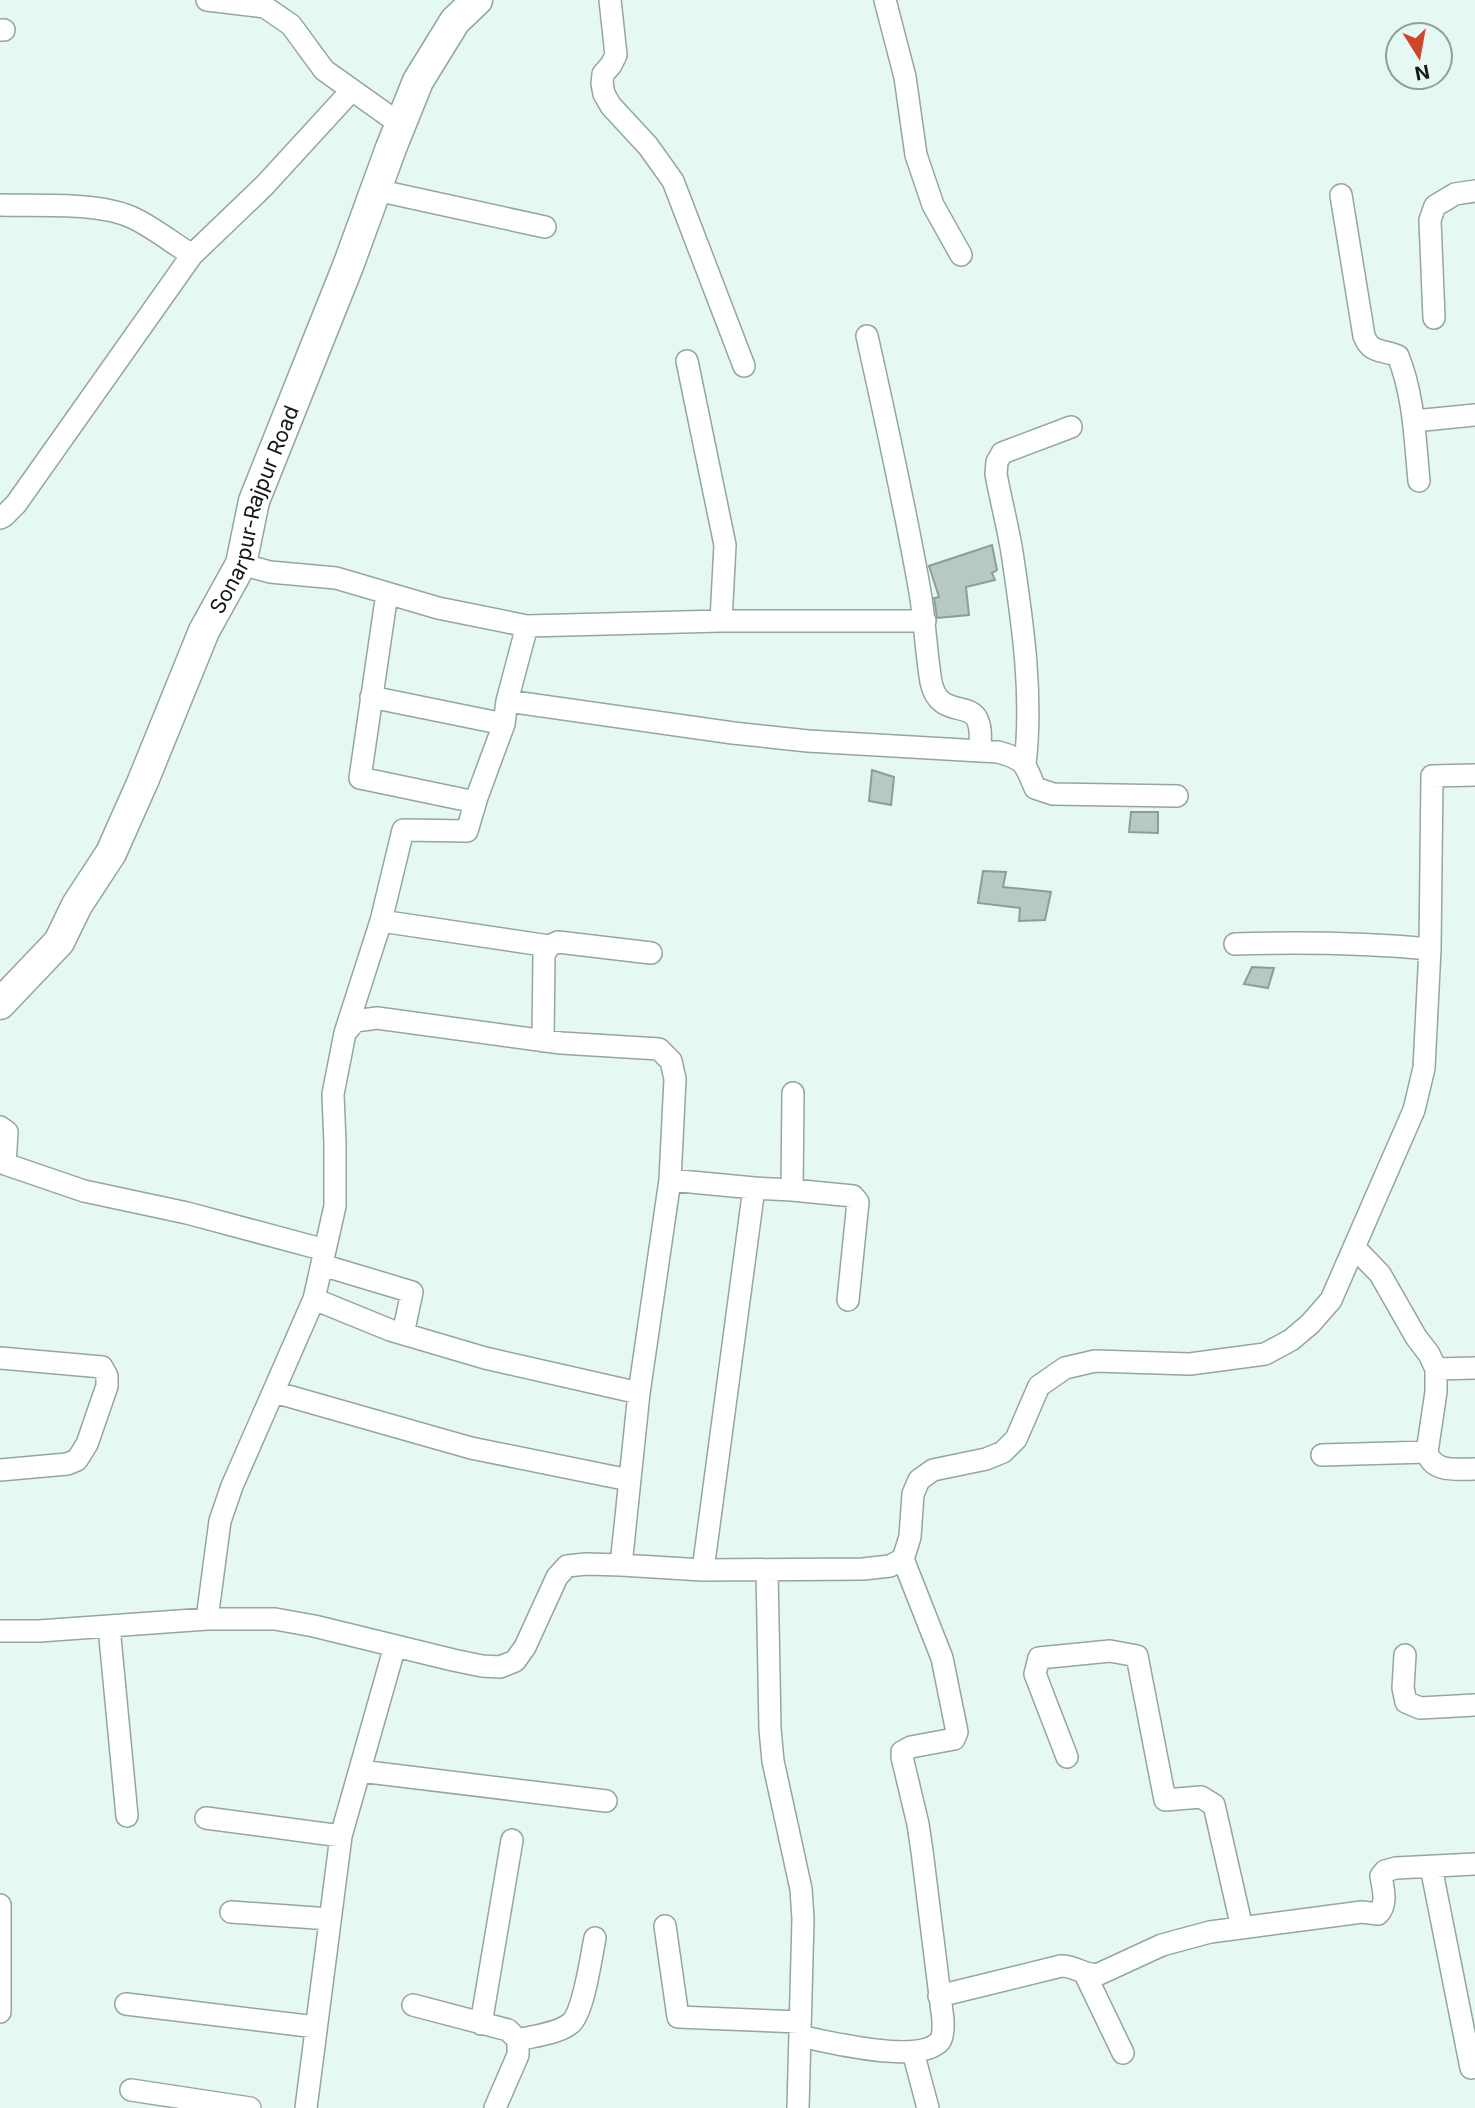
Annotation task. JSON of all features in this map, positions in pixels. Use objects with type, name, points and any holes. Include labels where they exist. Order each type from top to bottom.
[{"type":"main road","name":"Sonarpur-Rajpur Road","points":[[0,1004],[59,942],[77,905],[111,853],[204,631],[242,564],[254,501],[344,278],[418,81],[452,11],[478,0]]},
{"type":"street","points":[[207,0],[265,7],[291,25],[324,70],[400,124]]},
{"type":"street","points":[[610,0],[616,54],[603,74],[604,94],[611,106],[648,146],[673,181],[744,366]]},
{"type":"street","points":[[886,0],[905,77],[916,155],[933,205],[961,255]]},
{"type":"street","points":[[0,518],[16,504],[192,255],[264,186],[352,90]]},
{"type":"street","points":[[376,190],[545,227]]},
{"type":"street","points":[[1434,318],[1430,220],[1435,206],[1455,194],[1475,191]]},
{"type":"street","points":[[1341,195],[1364,336],[1367,345],[1373,349],[1398,356],[1402,366],[1414,421],[1419,481]]},
{"type":"street","points":[[0,205],[101,209],[131,217],[192,255]]},
{"type":"street","points":[[867,336],[906,514],[925,621],[932,685],[946,706],[976,716],[981,729],[980,750]]},
{"type":"street","points":[[687,361],[725,545],[721,621]]},
{"type":"street","points":[[1414,421],[1475,415]]},
{"type":"street","points":[[1071,427],[1002,453],[997,462],[996,474],[1013,557],[1024,651],[1029,728],[1025,764],[1035,788],[1053,794],[1177,796]]},
{"type":"street","points":[[242,564],[271,572],[336,578],[438,608],[527,626],[721,621],[925,621]]},
{"type":"street","points":[[387,593],[360,778],[475,802]]},
{"type":"street","points":[[207,1619],[220,1521],[232,1486],[314,1299],[335,1206],[333,1094],[345,1033],[381,921],[403,830],[467,831],[504,724],[527,626]]},
{"type":"street","points":[[372,697],[504,724]]},
{"type":"street","points":[[508,701],[808,741],[980,750],[1013,756],[1025,764]]},
{"type":"street","points":[[665,1926],[678,2017],[800,2029],[862,2049],[913,2052],[940,2041],[943,2035],[943,2020],[922,1851],[902,1752],[911,1747],[954,1739],[957,1731],[942,1658],[903,1559],[910,1537],[913,1494],[919,1480],[933,1470],[986,1460],[1003,1452],[1016,1439],[1039,1386],[1065,1368],[1095,1361],[1190,1364],[1265,1354],[1291,1340],[1310,1324],[1331,1300],[1414,1110],[1424,1068],[1430,949],[1432,776],[1475,775]]},
{"type":"street","points":[[381,921],[549,946],[558,942],[651,953]]},
{"type":"street","points":[[1236,944],[1280,943],[1430,949]]},
{"type":"street","points":[[543,1041],[544,955],[549,946]]},
{"type":"street","points":[[345,1033],[355,1021],[377,1018],[543,1041],[598,1047],[659,1049],[671,1061],[675,1079],[670,1180],[639,1393],[621,1565]]},
{"type":"street","points":[[792,1190],[793,1093]]},
{"type":"street","points":[[0,1127],[7,1132],[5,1164],[85,1191],[187,1213],[323,1257],[412,1292],[403,1334]]},
{"type":"street","points":[[670,1180],[853,1196],[858,1202],[848,1300]]},
{"type":"street","points":[[704,1570],[754,1188]]},
{"type":"street","points":[[1354,1247],[1380,1274],[1436,1369],[1436,1392],[1427,1452],[1430,1461],[1439,1468],[1475,1469]]},
{"type":"street","points":[[314,1299],[403,1334],[485,1358],[639,1393]]},
{"type":"street","points":[[0,1358],[102,1367],[107,1376],[107,1386],[87,1444],[77,1460],[66,1464],[0,1470]]},
{"type":"street","points":[[1436,1369],[1475,1368]]},
{"type":"street","points":[[274,1392],[471,1448],[629,1480]]},
{"type":"street","points":[[1322,1455],[1427,1452]]},
{"type":"street","points":[[0,1631],[39,1631],[207,1619],[275,1619],[482,1666],[500,1667],[516,1661],[526,1647],[557,1577],[567,1566],[621,1565],[704,1570],[863,1569],[890,1566],[903,1559]]},
{"type":"street","points":[[767,1570],[773,1761],[801,1889],[803,1919],[798,2108]]},
{"type":"street","points":[[109,1626],[127,1816]]},
{"type":"street","points":[[306,2108],[341,1836],[395,1646]]},
{"type":"street","points":[[1066,1756],[1035,1674],[1039,1658],[1110,1651],[1137,1656],[1165,1800],[1201,1797],[1214,1805],[1242,1928]]},
{"type":"street","points":[[1405,1655],[1403,1688],[1406,1702],[1420,1708],[1475,1705]]},
{"type":"street","points":[[360,1771],[606,1801]]},
{"type":"street","points":[[206,1818],[341,1836]]},
{"type":"street","points":[[481,2024],[512,1840]]},
{"type":"street","points":[[939,1996],[1068,1965],[1092,1976],[1162,1945],[1210,1932],[1362,1912],[1378,1914],[1384,1901],[1381,1876],[1385,1871],[1396,1868],[1475,1864]]},
{"type":"street","points":[[1431,1867],[1471,2068]]},
{"type":"street","points":[[0,1905],[0,2012]]},
{"type":"street","points":[[231,1912],[330,1919]]},
{"type":"street","points":[[518,2040],[570,2024],[580,2011],[595,1938]]},
{"type":"street","points":[[1085,1973],[1123,2053]]},
{"type":"street","points":[[126,2004],[316,2027]]},
{"type":"street","points":[[413,2005],[509,2030],[518,2040],[518,2055],[501,2107]]},
{"type":"street","points":[[913,2052],[928,2108]]},
{"type":"street","points":[[131,2090],[250,2108]]},
{"type":"building","points":[[992,545],[997,570],[992,573],[995,580],[966,587],[969,615],[937,618],[934,598],[939,597],[929,566]]},
{"type":"building","points":[[872,770],[894,777],[891,805],[869,801]]},
{"type":"building","points":[[1131,812],[1158,812],[1158,833],[1129,832]]},
{"type":"building","points":[[983,871],[1006,872],[1003,887],[1051,892],[1045,920],[1019,921],[1020,908],[978,903]]},
{"type":"building","points":[[1252,967],[1274,968],[1268,988],[1244,984]]}]
